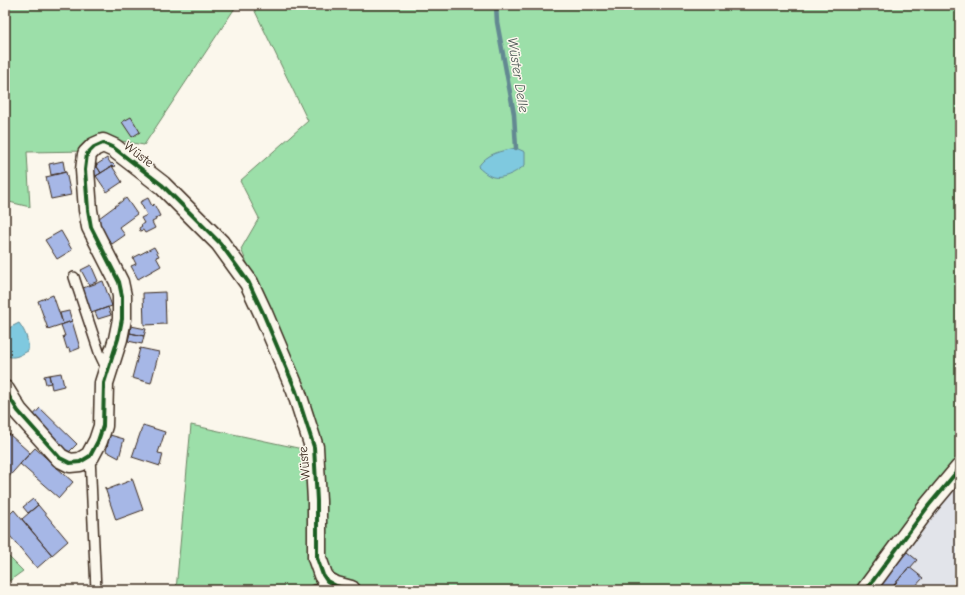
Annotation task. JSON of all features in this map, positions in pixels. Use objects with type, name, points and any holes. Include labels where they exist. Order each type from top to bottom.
[{"type":"street","name":"Wüste","points":[[90,456],[98,441],[103,426],[104,383],[118,339],[122,319],[122,296],[119,282],[91,227],[88,210],[85,170],[87,154],[94,147],[103,143],[114,148],[162,185],[220,243],[248,283],[263,313],[296,391],[314,447],[317,501],[317,558],[323,575],[327,581],[344,588]]},
{"type":"street","points":[[5,390],[18,412],[60,458],[70,463],[80,462],[90,456]]},
{"type":"street","points":[[866,590],[930,504],[960,468]]},
{"type":"lane","points":[[74,277],[100,355],[108,371]]},
{"type":"lane","points":[[90,456],[96,590]]},
{"type":"lane","points":[[315,590],[344,588]]},
{"type":"shaded area","points":[[960,465],[960,590],[860,590]]},
{"type":"green space","points":[[5,5],[237,5],[144,145],[104,138],[89,151],[27,152],[30,207],[5,201]]},
{"type":"green space","points":[[252,5],[960,5],[960,465],[860,590],[176,590],[191,425],[321,453],[316,427],[241,249],[259,218],[240,181],[308,121]]},
{"type":"green space","points":[[5,553],[23,571],[5,584]]},
{"type":"water","points":[[516,148],[525,152],[525,165],[513,173],[504,177],[494,177],[490,176],[478,167],[490,156]]},
{"type":"water","points":[[19,323],[26,336],[28,351],[17,356],[11,357],[5,355],[5,330]]},
{"type":"building","points":[[131,117],[140,132],[132,137],[122,122]]},
{"type":"building","points":[[107,158],[111,164],[112,163],[115,166],[112,166],[101,173],[96,165]]},
{"type":"building","points":[[63,161],[65,172],[51,175],[49,164]]},
{"type":"building","points":[[95,162],[101,173],[96,176],[89,166]]},
{"type":"building","points":[[112,166],[122,182],[107,192],[96,176]]},
{"type":"building","points":[[66,172],[71,195],[51,199],[46,177]]},
{"type":"building","points":[[126,198],[137,214],[119,227],[125,235],[112,244],[95,221]]},
{"type":"building","points":[[148,198],[152,206],[154,204],[160,216],[155,218],[156,220],[152,222],[155,228],[145,233],[143,230],[140,231],[139,228],[144,223],[141,218],[147,215],[140,202]]},
{"type":"building","points":[[61,231],[72,250],[57,259],[45,240]]},
{"type":"building","points":[[154,247],[159,256],[156,257],[161,266],[138,279],[131,266],[136,264],[133,258]]},
{"type":"building","points":[[91,265],[98,281],[89,285],[81,270]]},
{"type":"building","points":[[103,281],[112,306],[91,313],[83,288]]},
{"type":"building","points":[[165,292],[166,324],[144,325],[143,293]]},
{"type":"building","points":[[53,295],[63,324],[48,329],[38,301]]},
{"type":"building","points":[[108,307],[111,315],[98,319],[95,312]]},
{"type":"building","points":[[69,311],[72,321],[63,324],[60,313]]},
{"type":"building","points":[[72,321],[80,348],[70,352],[69,348],[67,349],[63,336],[65,336],[61,325]]},
{"type":"building","points":[[131,326],[146,329],[144,336],[130,333]]},
{"type":"building","points":[[130,333],[144,336],[142,344],[128,341]]},
{"type":"building","points":[[140,348],[159,352],[151,383],[132,378]]},
{"type":"building","points":[[61,373],[64,386],[52,389],[49,375]]},
{"type":"building","points":[[49,375],[51,383],[46,384],[44,376]]},
{"type":"building","points":[[40,408],[77,444],[69,452],[59,449],[30,419]]},
{"type":"building","points":[[143,425],[165,432],[158,453],[163,454],[160,466],[132,457]]},
{"type":"building","points":[[5,430],[9,434],[5,439]]},
{"type":"building","points":[[9,434],[30,453],[5,481],[5,439]]},
{"type":"building","points":[[110,435],[124,439],[119,458],[106,451]]},
{"type":"building","points":[[35,448],[73,482],[59,498],[20,464]]},
{"type":"building","points":[[132,478],[143,510],[116,520],[105,488],[105,487],[106,490],[132,480]]},
{"type":"building","points":[[33,499],[38,505],[28,513],[23,507]]},
{"type":"building","points":[[38,505],[68,541],[52,555],[22,519]]},
{"type":"building","points":[[14,510],[52,555],[37,568],[5,530],[5,519]]},
{"type":"building","points":[[907,552],[917,560],[910,568],[909,567],[890,590],[875,590]]},
{"type":"building","points":[[909,567],[923,578],[912,590],[890,590]]},
{"type":"waterway","name":"Wüster Delle","points":[[496,5],[497,22],[514,114],[516,148]]},
{"type":"cycle path","points":[[5,390],[18,411],[60,458],[70,463],[80,462],[90,456],[98,441],[103,426],[104,383],[118,339],[122,319],[122,296],[119,282],[91,227],[88,210],[85,170],[87,154],[94,147],[103,143],[114,148],[162,185],[220,243],[249,283],[296,391],[314,447],[317,501],[317,558],[323,575],[327,581],[336,586],[351,590]]},
{"type":"cycle path","points":[[866,590],[929,505],[960,468]]}]
